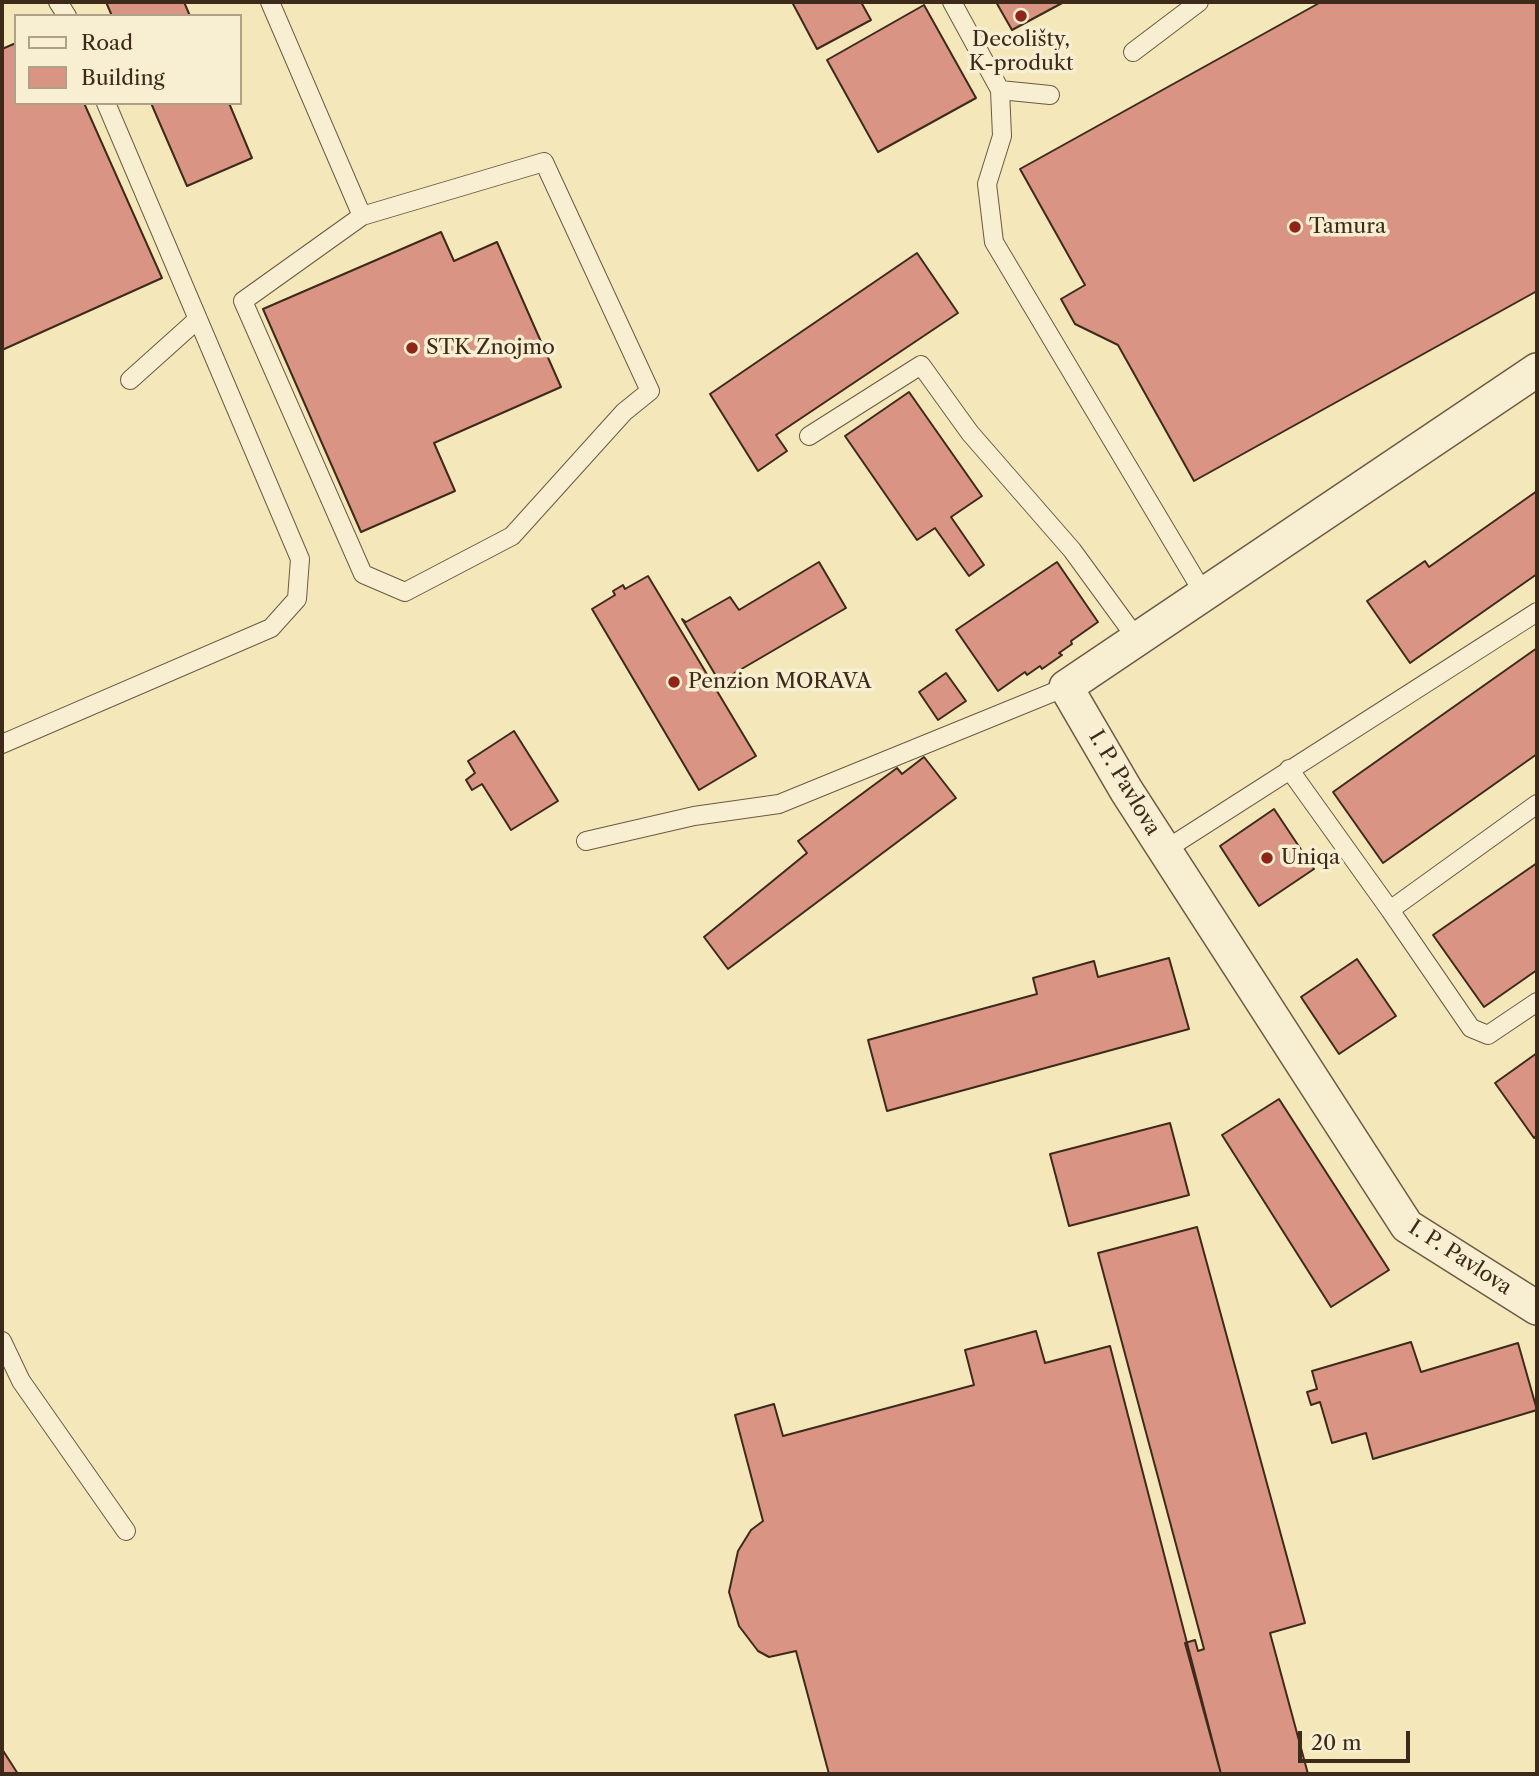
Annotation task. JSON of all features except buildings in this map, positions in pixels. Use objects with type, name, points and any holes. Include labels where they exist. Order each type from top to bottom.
[{"type":"street","points":[[1066,688],[1537,370]]},
{"type":"street","name":"I. P. Pavlova","points":[[1066,688],[1165,850],[1407,1226],[1537,1308]]},
{"type":"lane","points":[[270,2],[362,216]]},
{"type":"lane","points":[[952,2],[1000,90],[1002,136],[987,184],[994,242],[1204,594]]},
{"type":"lane","points":[[1133,52],[1199,2]]},
{"type":"lane","points":[[1000,90],[1050,95]]},
{"type":"lane","points":[[2,744],[271,628],[297,599],[300,559],[107,105]]},
{"type":"lane","points":[[544,162],[650,391],[624,412],[512,536],[405,592],[363,574],[243,301],[362,216],[544,162]]},
{"type":"lane","points":[[130,380],[198,319]]},
{"type":"lane","points":[[809,436],[920,365],[970,433],[1072,550],[1137,639]]},
{"type":"lane","points":[[1165,850],[1537,612]]},
{"type":"lane","points":[[586,841],[694,816],[779,804],[1066,688]]},
{"type":"lane","points":[[1289,769],[1471,1028],[1488,1035],[1537,1002]]},
{"type":"lane","points":[[1390,910],[1537,804]]},
{"type":"lane","points":[[2,1341],[21,1381],[126,1531]]},
{"type":"place","name":"Decolišty, K-produkt","points":[[1021,16]]},
{"type":"place","name":"Tamura","points":[[1295,227]]},
{"type":"place","name":"STK Znojmo","points":[[412,348]]},
{"type":"place","name":"Penzion MORAVA","points":[[674,682]]},
{"type":"place","name":"Uniqa","points":[[1267,858]]}]
